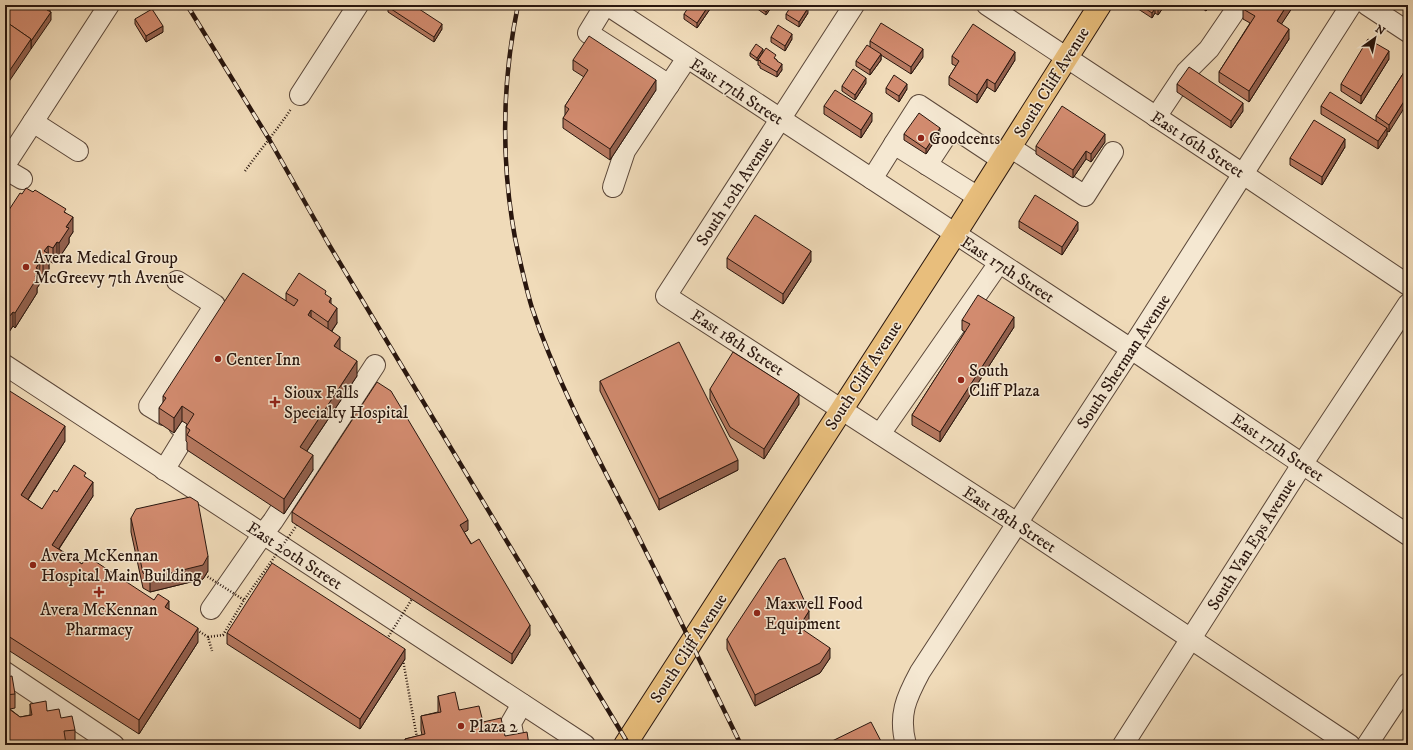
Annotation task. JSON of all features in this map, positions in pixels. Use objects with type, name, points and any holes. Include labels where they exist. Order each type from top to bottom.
[{"type":"main road","name":"South Cliff Avenue","points":[[625,745],[955,234],[1100,5]]},
{"type":"street","points":[[22,180],[7,158],[33,122],[109,5]]},
{"type":"street","points":[[300,95],[358,5]]},
{"type":"street","points":[[606,5],[588,33],[669,86]]},
{"type":"street","name":"East 17th Street","points":[[606,5],[1131,349],[1303,463],[1408,535]]},
{"type":"street","name":"South 10th Avenue","points":[[666,296],[854,5]]},
{"type":"street","name":"East 16th Street","points":[[987,5],[1408,285]]},
{"type":"street","points":[[1156,117],[1186,72],[1210,49],[1239,5]]},
{"type":"street","name":"South Sherman Avenue","points":[[906,745],[902,720],[907,696],[920,672],[1131,349],[1351,5]]},
{"type":"street","points":[[1367,5],[1408,32]]},
{"type":"street","points":[[637,65],[655,37]]},
{"type":"street","points":[[613,187],[625,151],[687,58]]},
{"type":"street","points":[[872,179],[919,105],[952,127],[1006,153],[1085,196],[1113,152]]},
{"type":"street","points":[[33,122],[78,151]]},
{"type":"street","points":[[927,165],[952,127]]},
{"type":"street","points":[[894,144],[978,197]]},
{"type":"street","points":[[880,434],[999,263]]},
{"type":"street","points":[[164,470],[188,431],[150,406],[215,305],[178,281]]},
{"type":"street","name":"East 18th Street","points":[[666,296],[1017,523],[1350,745]]},
{"type":"street","name":"South Van Eps Avenue","points":[[1123,745],[1303,463],[1408,304]]},
{"type":"street","name":"East 20th Street","points":[[5,365],[585,745]]},
{"type":"street","points":[[211,609],[273,521],[375,365]]},
{"type":"street","points":[[5,672],[114,745]]},
{"type":"street","points":[[1367,745],[1408,683]]},
{"type":"street","points":[[515,745],[504,725],[522,704]]},
{"type":"path","points":[[245,171],[260,149],[278,128],[300,95]]},
{"type":"path","points":[[208,637],[223,635],[244,600],[297,525]]},
{"type":"path","points":[[267,567],[273,571]]},
{"type":"path","points":[[205,575],[244,600]]},
{"type":"path","points":[[384,643],[412,599]]},
{"type":"path","points":[[196,629],[208,637],[212,650]]},
{"type":"path","points":[[402,654],[418,745]]},
{"type":"building","points":[[5,5],[50,5],[47,10],[51,12],[31,41],[31,39],[5,21]]},
{"type":"building","points":[[389,5],[413,5],[442,24],[434,37],[388,7]]},
{"type":"building","points":[[690,5],[709,5],[697,23],[684,14]]},
{"type":"building","points":[[756,5],[772,5],[766,12]]},
{"type":"building","points":[[792,5],[804,5],[808,8],[799,22],[786,14]]},
{"type":"building","points":[[1140,5],[1161,5],[1158,9],[1155,8],[1152,13]]},
{"type":"building","points":[[1245,5],[1287,5],[1277,21],[1289,29],[1249,91],[1219,72],[1255,16],[1243,9]]},
{"type":"building","points":[[152,9],[163,26],[146,36],[135,19]]},
{"type":"building","points":[[5,21],[31,39],[5,76]]},
{"type":"building","points":[[881,23],[923,49],[911,67],[870,41]]},
{"type":"building","points":[[973,24],[1015,52],[995,84],[987,79],[977,95],[949,77],[959,61],[952,56]]},
{"type":"building","points":[[778,25],[792,34],[785,46],[771,37]]},
{"type":"building","points":[[589,36],[656,80],[610,149],[563,118],[569,109],[565,106],[588,70],[573,60]]},
{"type":"building","points":[[1368,39],[1389,51],[1361,96],[1341,84]]},
{"type":"building","points":[[756,44],[763,49],[757,58],[750,53]]},
{"type":"building","points":[[867,45],[881,54],[870,70],[856,61]]},
{"type":"building","points":[[766,48],[776,55],[774,58],[782,64],[777,72],[758,60]]},
{"type":"building","points":[[1408,66],[1408,95],[1389,125],[1376,116]]},
{"type":"building","points":[[1189,67],[1243,103],[1231,121],[1177,84]]},
{"type":"building","points":[[853,69],[866,78],[855,95],[842,86]]},
{"type":"building","points":[[894,75],[907,84],[899,96],[886,88]]},
{"type":"building","points":[[835,90],[872,113],[861,130],[824,106]]},
{"type":"building","points":[[1330,92],[1387,128],[1378,141],[1321,106]]},
{"type":"building","points":[[1062,106],[1105,134],[1091,154],[1086,151],[1073,170],[1036,146]]},
{"type":"building","points":[[919,113],[940,128],[926,149],[904,134]]},
{"type":"building","points":[[1314,120],[1345,139],[1322,177],[1290,158]]},
{"type":"building","name":"Avera Medical Group McGreevy 7th Avenue","points":[[26,188],[33,192],[35,190],[66,209],[64,212],[73,217],[66,227],[69,228],[59,243],[57,242],[53,248],[48,246],[44,251],[49,254],[43,264],[40,262],[36,268],[39,270],[35,277],[37,278],[15,313],[13,312],[9,317],[5,315],[5,216],[20,193],[22,194]]},
{"type":"building","points":[[1035,195],[1078,222],[1062,247],[1019,221]]},
{"type":"building","points":[[755,215],[811,251],[783,294],[727,258]]},
{"type":"building","name":"Sioux Falls Specialty Hospital","points":[[243,273],[294,306],[298,300],[286,293],[299,273],[326,291],[325,294],[331,298],[329,302],[337,308],[328,322],[311,310],[308,315],[340,337],[334,346],[357,361],[300,447],[313,455],[284,499],[187,435],[190,430],[186,427],[194,414],[182,406],[174,418],[159,408],[166,398],[163,396]]},
{"type":"building","name":"South Cliff Plaza","points":[[978,295],[1014,317],[940,432],[912,415],[970,324],[962,320]]},
{"type":"building","points":[[679,342],[738,460],[659,499],[600,381]]},
{"type":"building","points":[[733,352],[799,394],[764,449],[730,427],[710,389]]},
{"type":"building","points":[[377,382],[391,391],[468,520],[460,525],[471,544],[479,539],[530,625],[512,654],[292,512]]},
{"type":"building","name":"Avera McKennan Hospital Main Building","points":[[5,388],[65,426],[21,495],[42,509],[54,490],[57,492],[74,465],[86,473],[84,476],[93,482],[52,545],[82,564],[87,556],[154,600],[158,594],[169,601],[165,607],[198,628],[139,720],[5,634]]},
{"type":"building","points":[[190,497],[198,502],[208,556],[203,565],[150,578],[143,573],[131,518],[136,509]]},
{"type":"building","points":[[785,558],[809,611],[799,627],[830,648],[820,663],[755,695],[727,639],[779,560]]},
{"type":"building","points":[[272,563],[405,649],[360,719],[227,633]]},
{"type":"building","points":[[12,676],[15,694],[5,695],[5,677]]},
{"type":"building","points":[[455,692],[459,710],[479,706],[483,722],[501,718],[505,736],[527,732],[529,745],[407,745],[405,739],[425,734],[421,716],[441,712],[438,696]]},
{"type":"building","points":[[46,701],[47,711],[59,709],[61,718],[72,716],[75,730],[64,731],[66,744],[5,745],[5,706],[20,717],[32,715],[30,704]]},
{"type":"building","points":[[871,722],[883,745],[824,745]]},
{"type":"railway","points":[[187,5],[269,139],[328,243],[629,745]]},
{"type":"railway","points":[[518,5],[506,92],[505,122],[507,180],[515,238],[532,308],[565,391],[660,579],[741,745]]},
{"type":"place","name":"Goodcents","points":[[921,138]]},
{"type":"place","name":"Avera Medical Group McGreevy 7th Avenue","points":[[26,267]]},
{"type":"place","name":"Center Inn","points":[[218,359]]},
{"type":"place","name":"South Cliff Plaza","points":[[961,380]]},
{"type":"place","name":"Sioux Falls Specialty Hospital","points":[[275,402]]},
{"type":"place","name":"Avera McKennan Hospital Main Building","points":[[33,565]]},
{"type":"place","name":"Avera McKennan Pharmacy","points":[[99,592]]},
{"type":"place","name":"Maxwell Food Equipment","points":[[757,613]]},
{"type":"place","name":"Plaza 2","points":[[461,726]]}]
